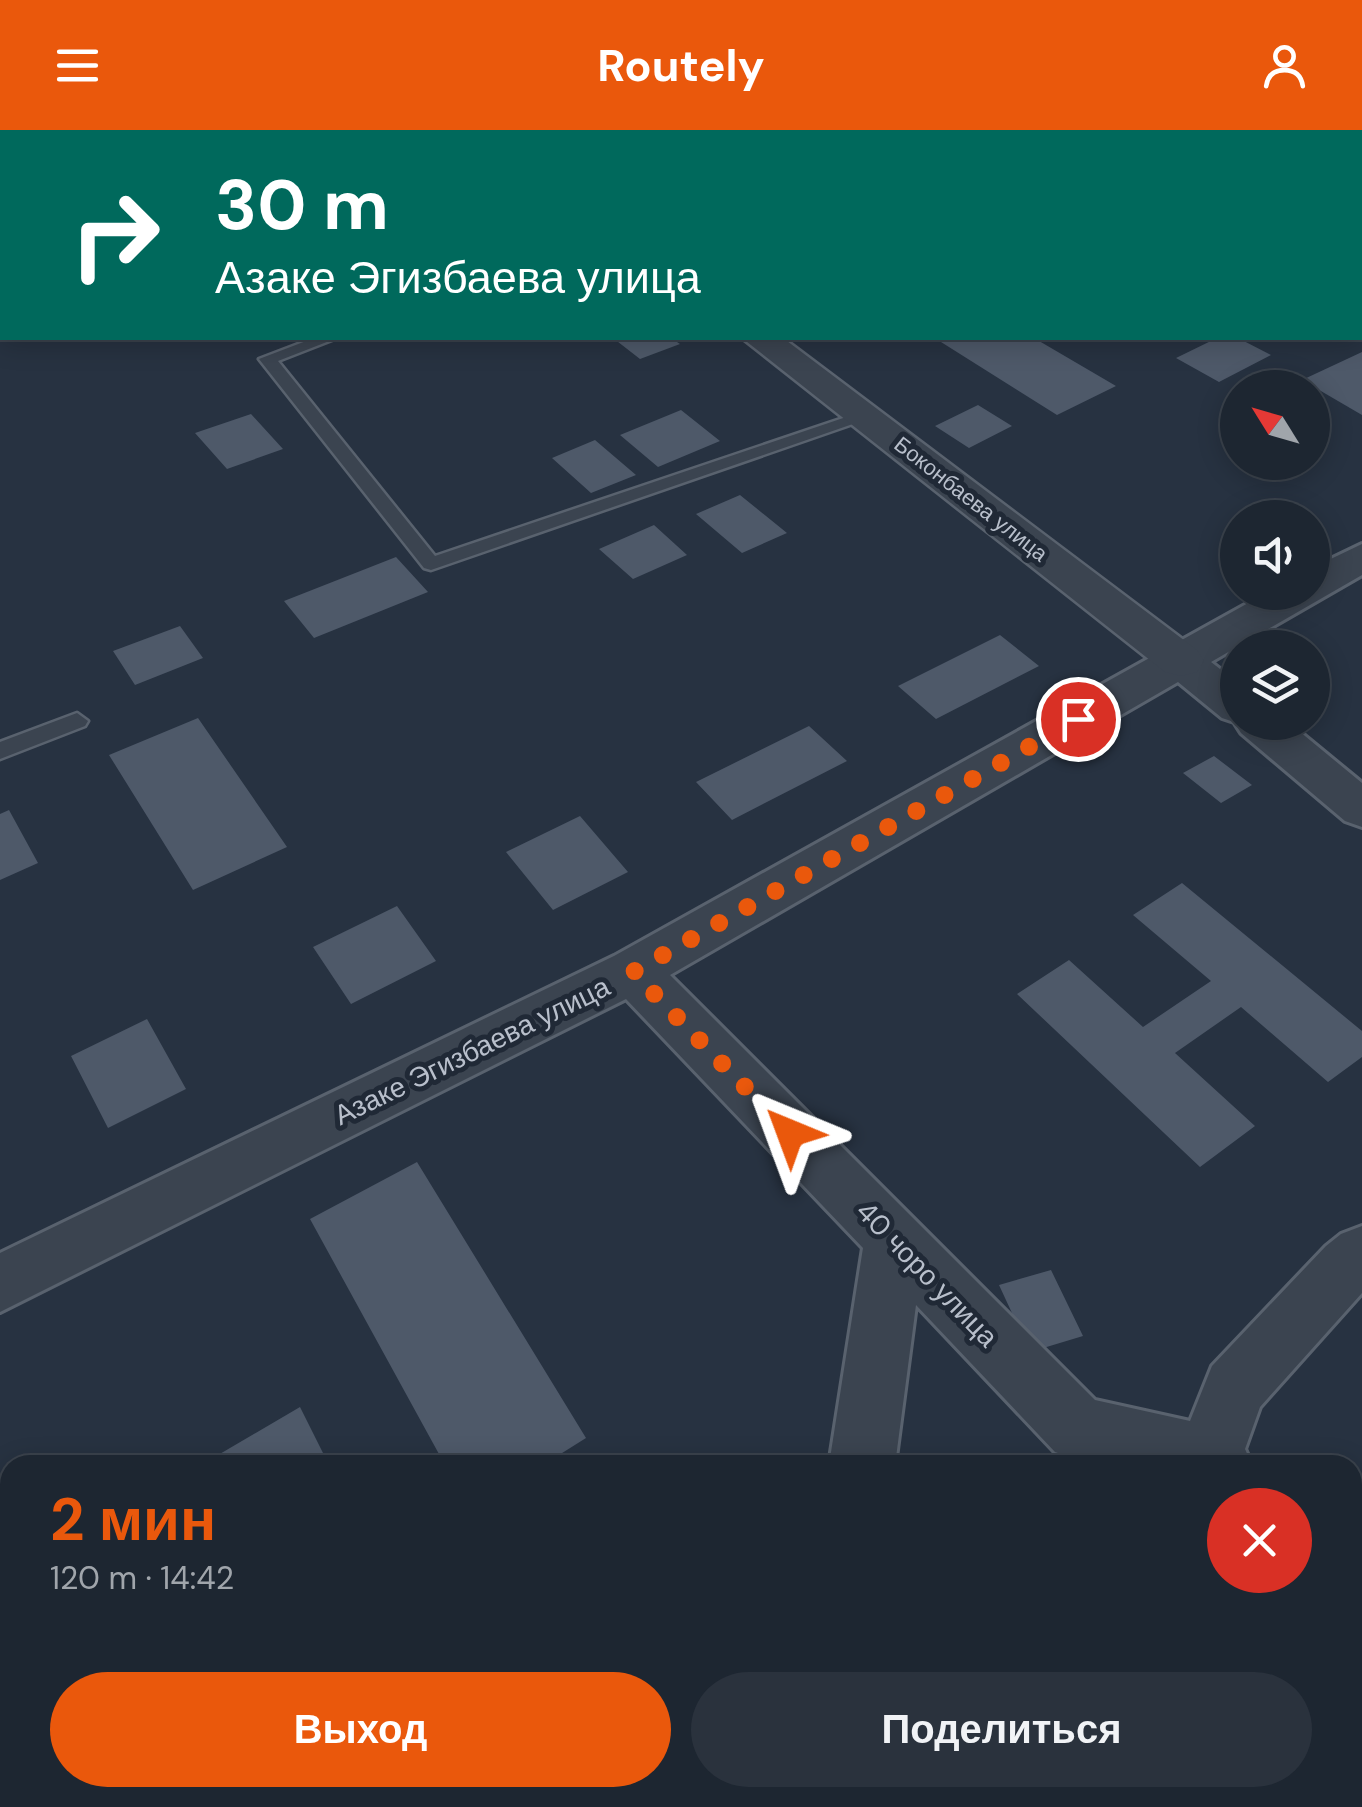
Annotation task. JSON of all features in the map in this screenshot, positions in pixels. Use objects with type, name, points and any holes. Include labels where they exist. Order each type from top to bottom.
[{"type":"street","name":"Боконбаева улица","points":[[763,340],[1181,661]]},
{"type":"street","points":[[1330,576],[1362,557]]},
{"type":"street","name":"Азаке Эгизбаева улица","points":[[0,1284],[633,972],[1269,610]]},
{"type":"street","points":[[1181,661],[1220,692]]},
{"type":"street","points":[[1278,740],[1362,809]]},
{"type":"street","name":"40 чоро улица","points":[[633,972],[1078,1429],[1188,1455]]},
{"type":"street","points":[[863,1455],[894,1240]]},
{"type":"street","points":[[1216,1455],[1235,1388],[1362,1254]]},
{"type":"lane","points":[[323,340],[267,358],[431,564],[864,417]]},
{"type":"lane","points":[[0,751],[77,721]]},
{"type":"building","points":[[616,340],[674,340],[680,344],[640,359]]},
{"type":"building","points":[[1037,340],[1116,386],[1057,415],[941,342]]},
{"type":"building","points":[[1213,340],[1242,340],[1271,355],[1242,370],[1220,370],[1219,382],[1176,358]]},
{"type":"building","points":[[1362,352],[1362,415],[1330,396],[1330,370],[1323,370]]},
{"type":"building","points":[[978,405],[1012,426],[969,448],[935,426]]},
{"type":"building","points":[[681,410],[720,441],[658,467],[620,435]]},
{"type":"building","points":[[251,414],[283,449],[227,469],[195,433]]},
{"type":"building","points":[[595,440],[636,475],[591,493],[552,458]]},
{"type":"building","points":[[740,495],[787,533],[742,553],[696,514]]},
{"type":"building","points":[[654,525],[687,555],[633,579],[599,549]]},
{"type":"building","points":[[396,557],[428,592],[314,638],[284,601]]},
{"type":"building","points":[[180,626],[203,658],[135,685],[113,651]]},
{"type":"building","points":[[1000,635],[1039,666],[936,719],[898,686]]},
{"type":"building","points":[[198,718],[287,847],[193,890],[109,755]]},
{"type":"building","points":[[809,726],[847,761],[732,820],[696,782]]},
{"type":"building","points":[[1214,756],[1252,785],[1221,803],[1183,773]]},
{"type":"building","points":[[9,810],[38,863],[0,880],[0,814]]},
{"type":"building","points":[[580,816],[628,872],[553,910],[506,852]]},
{"type":"building","points":[[1182,883],[1362,1031],[1362,1057],[1328,1082],[1241,1007],[1175,1053],[1255,1126],[1200,1167],[1017,994],[1069,960],[1143,1027],[1211,981],[1133,915]]},
{"type":"building","points":[[397,906],[436,961],[351,1004],[313,947]]},
{"type":"building","points":[[147,1019],[186,1089],[108,1128],[71,1056]]},
{"type":"building","points":[[417,1162],[586,1438],[559,1455],[440,1455],[310,1219]]},
{"type":"building","points":[[1051,1270],[1083,1336],[1030,1352],[999,1285]]},
{"type":"building","points":[[300,1407],[324,1455],[218,1455]]},
{"type":"route","points":[[790,1133],[633,972],[1078,719]]}]
